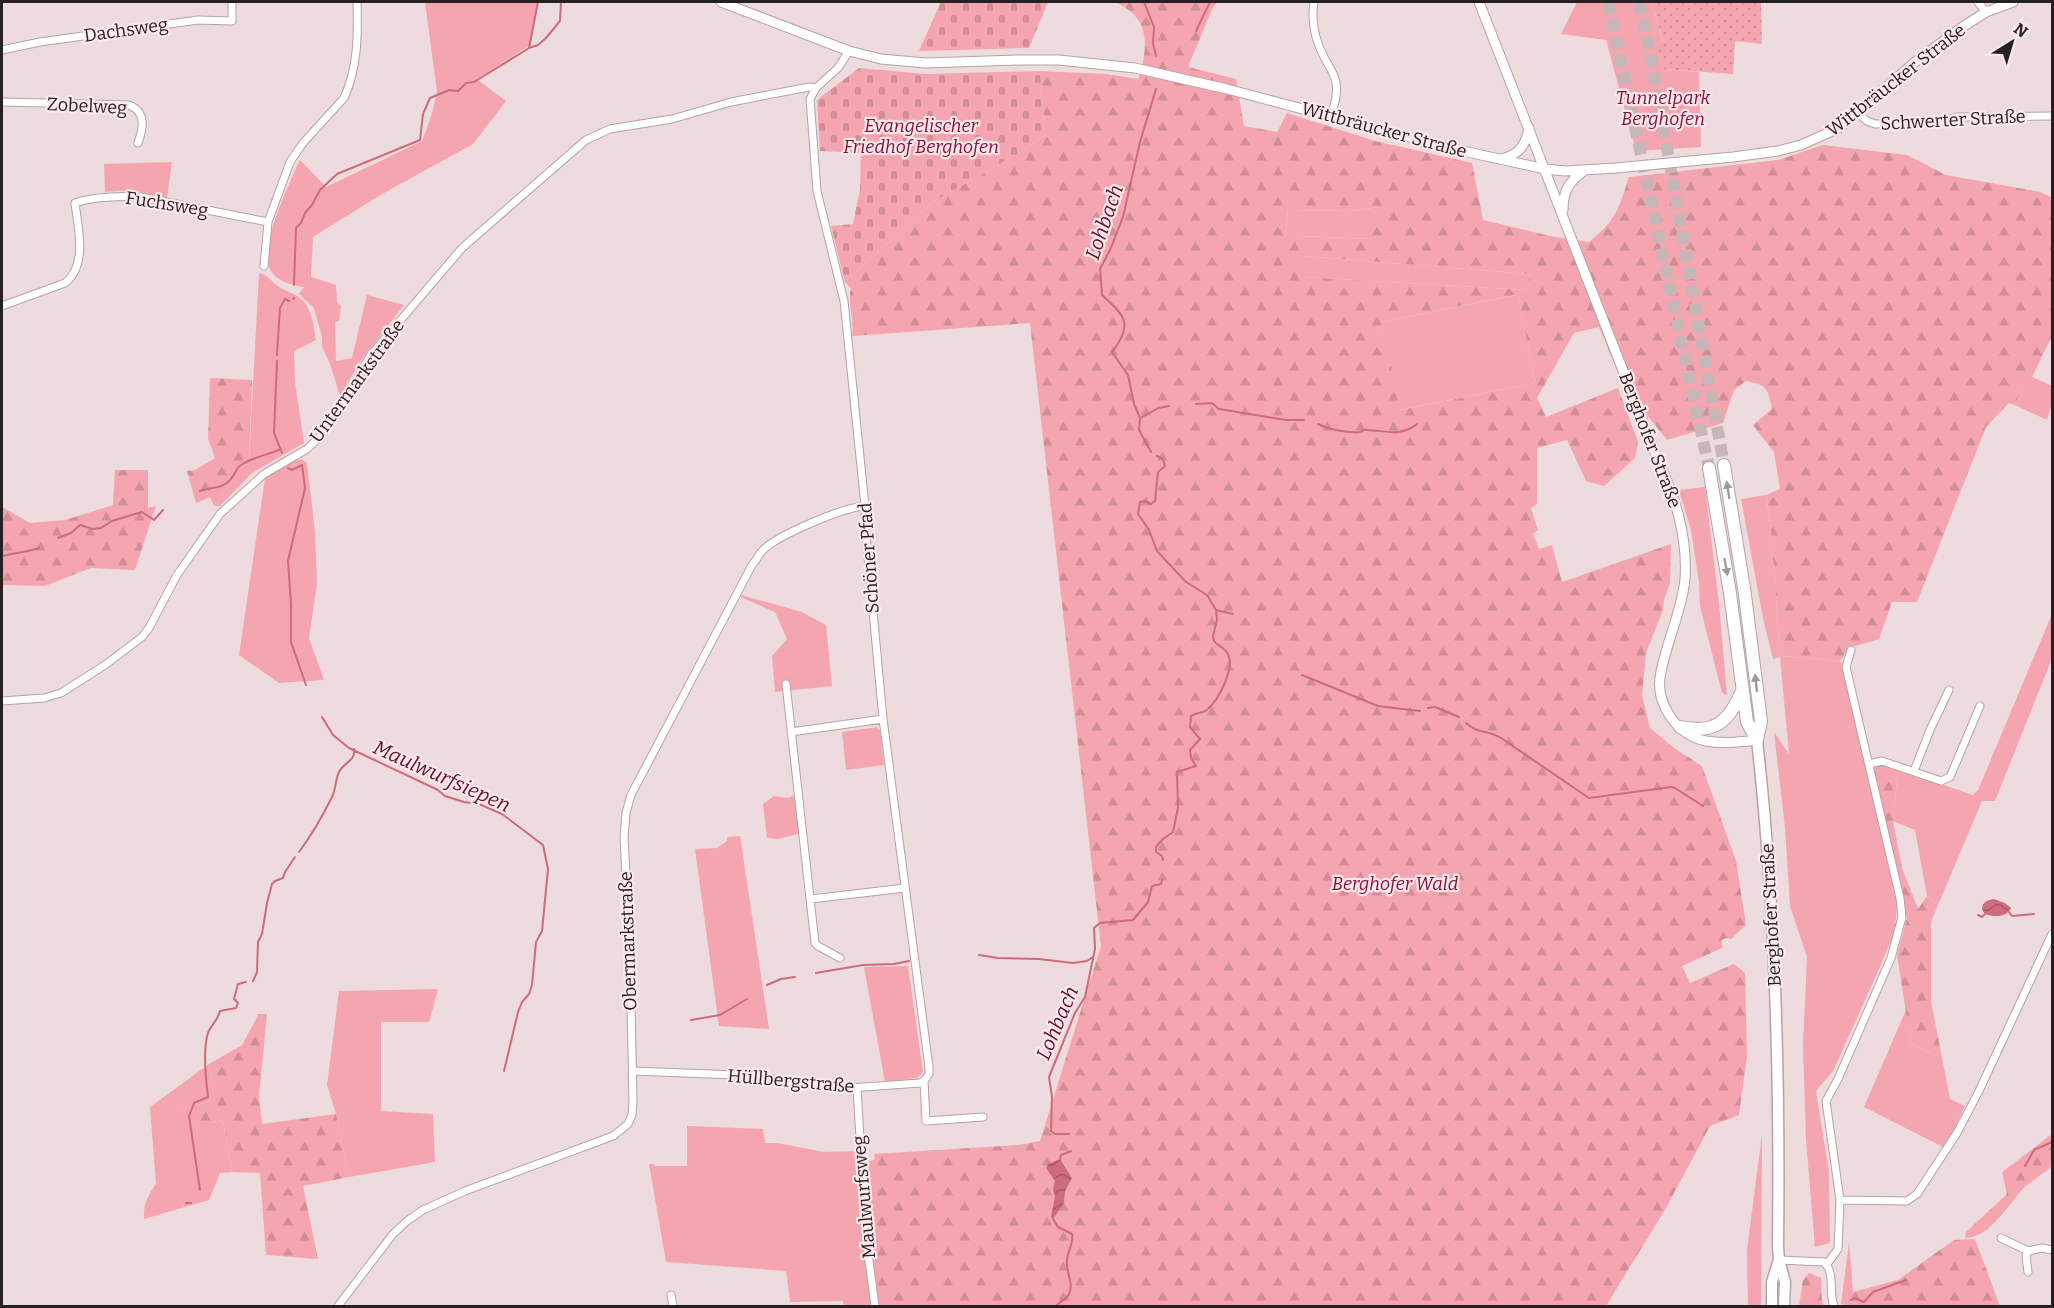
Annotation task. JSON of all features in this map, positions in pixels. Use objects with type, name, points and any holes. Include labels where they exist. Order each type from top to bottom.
[{"type":"highway","points":[[1724,465],[1761,721],[1756,740]]},
{"type":"highway","points":[[1709,468],[1731,593],[1747,722],[1756,740]]},
{"type":"highway","points":[[1680,727],[1696,730],[1712,728],[1720,724],[1730,716],[1743,690]]},
{"type":"main road","name":"Wittbräucker Straße","points":[[721,2],[849,51],[881,59],[925,63],[1040,60],[1120,66],[1180,77],[1545,170],[1585,170],[1663,164],[1778,152],[1821,137],[1839,128],[1914,63],[1986,12],[2013,2]]},
{"type":"main road","name":"Berghofer Straße","points":[[1479,2],[1666,478],[1680,520],[1684,550],[1684,580],[1679,612],[1661,671],[1660,694],[1668,713],[1680,727],[1695,737],[1704,741],[1756,740],[1766,823],[1772,911],[1779,1260],[1785,1281],[1784,1306]]},
{"type":"main road","points":[[1499,159],[1510,156],[1522,148],[1529,128]]},
{"type":"main road","points":[[1563,214],[1564,194],[1569,183],[1585,170]]},
{"type":"main road","name":"Berghofer Straße","points":[[1772,1306],[1772,1282],[1779,1260]]},
{"type":"street","name":"Dachsweg","points":[[2,50],[40,42],[198,20],[232,21],[232,2]]},
{"type":"street","points":[[264,266],[268,222],[294,155],[348,90],[354,69],[357,2]]},
{"type":"street","points":[[1314,2],[1316,37],[1336,80],[1337,92],[1331,116]]},
{"type":"street","points":[[1978,2],[1986,12]]},
{"type":"street","points":[[816,88],[838,68],[849,51]]},
{"type":"street","name":"Untermarkstraße","points":[[2,701],[44,698],[61,693],[105,665],[142,637],[177,575],[220,514],[264,474],[307,449],[321,436],[341,408],[370,356],[462,248],[586,140],[610,129],[659,122],[730,102],[809,87],[816,88]]},
{"type":"street","name":"Schöner Pfad","points":[[816,88],[810,99],[817,191],[844,301],[865,506],[883,719],[929,1066],[924,1081]]},
{"type":"street","name":"Zobelweg","points":[[2,102],[129,105],[137,109],[141,116],[143,126],[138,143]]},
{"type":"street","name":"Schwerter Straße","points":[[1858,113],[1867,121],[1875,124],[1938,122],[1957,117],[2052,116]]},
{"type":"street","name":"Fuchsweg","points":[[2,306],[65,283],[72,276],[78,266],[80,241],[75,202],[131,196],[268,222]]},
{"type":"street","name":"Obermarkstraße","points":[[338,1306],[393,1234],[423,1210],[465,1191],[562,1156],[619,1132],[628,1124],[632,1115],[633,1071],[624,837],[626,813],[631,795],[763,550],[815,522],[854,507],[865,506]]},
{"type":"street","points":[[1827,1264],[1835,1256],[1839,1242],[1840,1200],[1826,1107],[1827,1096],[1838,1079],[1890,958],[1902,917],[1900,898],[1846,667],[1851,650]]},
{"type":"street","points":[[786,684],[815,943],[840,958]]},
{"type":"street","points":[[1914,771],[1949,690]]},
{"type":"street","points":[[1869,764],[1882,761],[1941,781],[1950,777],[1980,706]]},
{"type":"street","points":[[791,732],[883,719]]},
{"type":"street","points":[[811,899],[905,888]]},
{"type":"street","points":[[1840,1200],[1907,1201],[1917,1194],[1957,1133],[1979,1091],[2052,934]]},
{"type":"street","name":"Hüllbergstraße","points":[[633,1071],[737,1075],[856,1088],[924,1081]]},
{"type":"street","points":[[924,1081],[926,1121],[983,1117]]},
{"type":"street","name":"Maulwurfsweg","points":[[856,1088],[866,1238],[875,1306]]},
{"type":"street","points":[[2001,1238],[2028,1251],[2042,1248],[2052,1250]]},
{"type":"street","points":[[2028,1251],[2026,1256],[2028,1272]]},
{"type":"street","points":[[1779,1260],[1821,1261],[1827,1264],[1834,1306]]},
{"type":"street","points":[[671,1295],[673,1306]]},
{"type":"green space","points":[[425,2],[538,2],[531,44],[477,79],[506,101],[473,144],[382,194],[313,237],[311,277],[336,285],[337,302],[341,306],[339,321],[335,322],[336,361],[352,358],[367,295],[404,305],[360,362],[340,396],[322,346],[322,337],[314,308],[299,294],[304,287],[281,280],[271,271],[268,247],[271,232],[300,160],[326,187],[422,141],[437,92]]},
{"type":"green space","points":[[941,2],[1048,2],[1029,48],[919,51]]},
{"type":"green space","name":"Berghofer Wald","points":[[1116,2],[1218,2],[1213,7],[1188,67],[1236,79],[1244,126],[1277,132],[1287,113],[1375,141],[1472,163],[1483,220],[1550,236],[1589,242],[1611,220],[1629,177],[1778,160],[1823,145],[1907,155],[1946,175],[2041,192],[2052,198],[2052,336],[2032,377],[2026,375],[2015,405],[2009,403],[1986,427],[1917,602],[1892,602],[1879,639],[1849,648],[1840,661],[1780,656],[1771,530],[1766,495],[1780,489],[1774,452],[1753,425],[1772,409],[1768,392],[1762,386],[1746,381],[1734,390],[1723,423],[1667,440],[1623,385],[1599,327],[1574,333],[1537,398],[1546,417],[1618,388],[1638,442],[1635,458],[1604,486],[1586,481],[1567,440],[1537,448],[1537,504],[1531,508],[1538,530],[1533,534],[1539,549],[1552,545],[1562,582],[1671,544],[1670,583],[1663,610],[1646,653],[1642,695],[1650,728],[1674,748],[1702,766],[1736,861],[1746,925],[1731,939],[1722,940],[1722,948],[1682,966],[1690,983],[1734,964],[1745,973],[1747,1056],[1739,1115],[1710,1126],[1666,1208],[1606,1306],[878,1306],[868,1238],[865,1167],[868,1162],[875,1159],[874,1154],[1019,1145],[1040,1141],[1101,946],[1030,323],[852,336],[851,288],[845,282],[934,201],[1019,153],[1045,135],[1040,71],[1106,74],[1138,79],[1145,46],[1143,29],[1133,14]],"holes":[[[1379,207],[1371,239],[1301,236],[1285,238],[1288,210],[1349,211]],[[1304,256],[1530,274],[1527,290],[1304,277]],[[1518,296],[1535,383],[1400,410],[1382,322]]]},
{"type":"green space","name":"Tunnelpark Berghofen","points":[[1577,2],[1652,2],[1663,43],[1658,43],[1663,69],[1699,72],[1701,147],[1636,151],[1606,40],[1561,34]]},
{"type":"green space","points":[[1652,2],[1761,2],[1762,44],[1735,41],[1733,74],[1663,69],[1657,43],[1663,42]]},
{"type":"green space","name":"Evangelischer Friedhof Berghofen","points":[[859,68],[926,74],[1040,71],[1045,135],[1019,153],[934,201],[845,282],[831,226],[853,224],[860,189],[861,153],[820,151],[817,100]]},
{"type":"green space","points":[[172,162],[167,198],[132,190],[105,192],[104,164]]},
{"type":"green space","points":[[1380,207],[1372,239],[1301,236],[1285,239],[1288,210],[1349,211]]},
{"type":"green space","points":[[1304,256],[1530,274],[1528,290],[1303,277]]},
{"type":"green space","points":[[259,273],[301,299],[308,307],[312,318],[316,340],[294,351],[295,382],[304,443],[252,473],[220,506],[214,506],[232,482],[237,468],[249,460]]},
{"type":"green space","points":[[1518,296],[1535,383],[1399,410],[1382,322]]},
{"type":"green space","points":[[2026,374],[2052,386],[2052,404],[2047,420],[2015,405]]},
{"type":"green space","points":[[210,378],[252,380],[249,461],[237,468],[232,482],[214,506],[210,497],[196,503],[187,471],[195,470],[215,458],[208,439]]},
{"type":"green space","points":[[302,459],[307,463],[315,532],[317,584],[309,638],[324,680],[279,683],[239,655],[265,478]]},
{"type":"green space","points":[[115,470],[148,470],[148,508],[156,506],[135,570],[91,568],[45,586],[2,585],[2,507],[30,523],[65,520],[113,505]]},
{"type":"green space","points":[[1705,487],[1727,695],[1722,693],[1700,606],[1691,530],[1679,490]]},
{"type":"green space","points":[[1766,495],[1771,530],[1780,656],[1840,661],[1845,673],[1897,903],[1895,931],[1879,969],[1833,1071],[1816,1091],[1829,1172],[1830,1243],[1815,1247],[1806,1140],[1803,1046],[1807,957],[1790,906],[1785,828],[1774,732],[1789,754],[1780,657],[1773,659],[1741,499]]},
{"type":"green space","points":[[741,595],[802,612],[826,625],[832,686],[775,692],[772,656],[787,639],[775,612],[740,597]]},
{"type":"green space","points":[[2052,614],[2052,658],[1995,801],[1982,801],[1938,905],[1927,896],[1915,830],[1893,821],[1898,769],[1973,795],[1978,790]]},
{"type":"green space","points":[[877,727],[880,730],[884,765],[846,770],[842,732]]},
{"type":"green space","points":[[1882,764],[1898,769],[1893,821],[1902,868],[1918,909],[1927,896],[1938,905],[1931,922],[1931,1001],[1942,1058],[1911,1044],[1897,955],[1907,918],[1873,767]]},
{"type":"green space","points":[[793,795],[797,802],[801,833],[777,839],[767,838],[763,804],[774,796],[789,798]]},
{"type":"green space","points":[[740,836],[769,1029],[719,1026],[695,849],[717,848],[727,841],[727,837]]},
{"type":"green space","points":[[908,966],[923,1072],[917,1078],[885,1082],[864,967]]},
{"type":"green space","points":[[438,989],[429,1022],[381,1022],[381,1111],[433,1114],[435,1162],[349,1177],[336,1114],[327,1085],[339,991]]},
{"type":"green space","points":[[1906,1010],[1911,1044],[1942,1058],[1950,1099],[1965,1106],[1945,1148],[1864,1107]]},
{"type":"green space","points":[[259,1014],[267,1014],[259,1096],[262,1124],[336,1114],[349,1177],[303,1186],[318,1259],[266,1255],[260,1173],[232,1172],[223,1120],[212,1122],[213,1129],[199,1133],[196,1120],[186,1124],[183,1109],[215,1100],[209,1064],[242,1045]]},
{"type":"green space","points":[[209,1064],[215,1100],[183,1109],[186,1124],[196,1119],[199,1132],[212,1122],[223,1120],[232,1172],[220,1173],[209,1200],[144,1219],[147,1200],[156,1184],[150,1107]]},
{"type":"green space","points":[[687,1126],[763,1129],[765,1143],[777,1143],[824,1152],[858,1151],[873,1306],[844,1306],[843,1301],[790,1302],[786,1271],[666,1262],[649,1164],[687,1166]]},
{"type":"green space","points":[[1762,1134],[1761,1306],[1748,1306],[1747,1250]]},
{"type":"green space","points":[[2052,1134],[2052,1166],[2026,1186],[1991,1226],[1975,1236],[1965,1238],[1966,1232],[2007,1194],[2002,1172]]},
{"type":"green space","points":[[1975,1239],[2000,1306],[1846,1306],[1841,1304],[1849,1242],[1853,1292],[1898,1280],[1954,1240]]},
{"type":"green space","points":[[1809,1273],[1821,1278],[1824,1306],[1799,1306],[1803,1280]]},
{"type":"water","points":[[1994,899],[2011,908],[2003,915],[1985,914],[1982,906]]},
{"type":"water","points":[[1060,1159],[1072,1178],[1065,1191],[1064,1203],[1053,1219],[1051,1217],[1055,1181],[1046,1168],[1048,1164]]},
{"type":"waterway","points":[[529,48],[538,2]]},
{"type":"waterway","points":[[294,285],[296,228],[320,190],[337,174],[420,140],[423,114],[430,98],[449,90],[458,91],[466,83],[474,82],[529,48],[538,45],[560,21],[561,2]]},
{"type":"waterway","name":"Lohbach","points":[[1144,2],[1154,27],[1153,43],[1156,56]]},
{"type":"waterway","points":[[1196,31],[1210,2]]},
{"type":"waterway","name":"Lohbach","points":[[1151,452],[1139,430],[1140,418],[1134,404],[1128,375],[1112,352],[1125,327],[1121,315],[1102,295],[1100,269],[1123,217],[1140,142],[1156,89]]},
{"type":"waterway","points":[[277,355],[280,308],[285,299],[289,301]]},
{"type":"waterway","points":[[277,361],[274,433],[282,453]]},
{"type":"waterway","points":[[1196,404],[1212,403],[1219,409],[1286,420],[1304,420]]},
{"type":"waterway","points":[[1142,417],[1158,408],[1169,406]]},
{"type":"waterway","points":[[1318,424],[1349,432],[1363,430],[1399,432],[1417,424]]},
{"type":"waterway","points":[[200,491],[224,485],[241,465],[281,449]]},
{"type":"waterway","name":"Lohbach","points":[[1157,456],[1163,459],[1165,466],[1158,472],[1155,501],[1151,504],[1145,501],[1140,502],[1138,514],[1149,530],[1157,551],[1186,582],[1207,595],[1216,610],[1214,641],[1227,652],[1230,660],[1228,675],[1217,698],[1206,711],[1191,716],[1190,727],[1200,739],[1190,750],[1191,758],[1196,766],[1177,772],[1178,808],[1173,832],[1156,847],[1156,852],[1162,856],[1163,860]]},
{"type":"waterway","name":"Maulwurfsiepen","points":[[288,468],[292,470],[302,465],[305,488],[288,561],[291,642],[306,685]]},
{"type":"waterway","points":[[58,538],[71,533],[80,525],[93,529],[101,528],[112,521],[142,512],[154,520],[163,510]]},
{"type":"waterway","points":[[2,556],[39,548]]},
{"type":"waterway","points":[[1216,610],[1233,614]]},
{"type":"waterway","points":[[1302,675],[1378,706],[1420,711]]},
{"type":"waterway","points":[[1428,708],[1435,707],[1459,717]]},
{"type":"waterway","name":"Maulwurfsiepen","points":[[322,717],[333,735],[349,748],[438,790],[445,796],[479,804],[502,814],[543,845],[548,869],[542,931],[536,942],[532,985],[518,1012],[504,1071]]},
{"type":"waterway","points":[[1466,723],[1475,729],[1501,738],[1589,798],[1671,787],[1703,806]]},
{"type":"waterway","points":[[299,852],[324,813],[333,796],[339,772],[353,756],[354,749]]},
{"type":"waterway","points":[[253,981],[257,972],[258,942],[262,934],[272,884],[283,878],[295,857]]},
{"type":"waterway","name":"Lohbach","points":[[1069,1134],[1055,1134],[1051,1131],[1052,1097],[1049,1077],[1075,1013],[1085,997],[1095,949],[1094,928],[1100,923],[1133,920],[1148,902],[1152,886],[1161,884],[1162,880]]},
{"type":"waterway","points":[[2009,912],[2012,916],[2034,914]]},
{"type":"waterway","points":[[1978,915],[1982,917],[1985,914]]},
{"type":"waterway","points":[[979,955],[1073,963],[1087,961],[1093,957]]},
{"type":"waterway","points":[[816,973],[863,965],[909,961]]},
{"type":"waterway","points":[[767,985],[781,979],[795,977]]},
{"type":"waterway","points":[[200,1190],[189,1116],[194,1103],[208,1097],[206,1039],[220,1011],[236,1008],[238,1003],[234,999],[238,984],[246,982]]},
{"type":"waterway","points":[[691,1020],[720,1015],[747,999]]},
{"type":"waterway","points":[[2025,1166],[2034,1150],[2052,1142]]},
{"type":"waterway","name":"Lohbach","points":[[1060,1159],[1061,1155],[1071,1151]]},
{"type":"waterway","points":[[186,1203],[191,1203]]},
{"type":"waterway","name":"Lohbach","points":[[1053,1219],[1058,1227],[1072,1234],[1067,1261],[1070,1290],[1068,1296],[1056,1306]]},
{"type":"waterway","points":[[1851,1300],[1854,1298],[1864,1302],[1873,1292],[1906,1280]]},
{"type":"tunnel","points":[[1608,2],[1709,468]]},
{"type":"tunnel","points":[[1639,2],[1724,465]]}]
